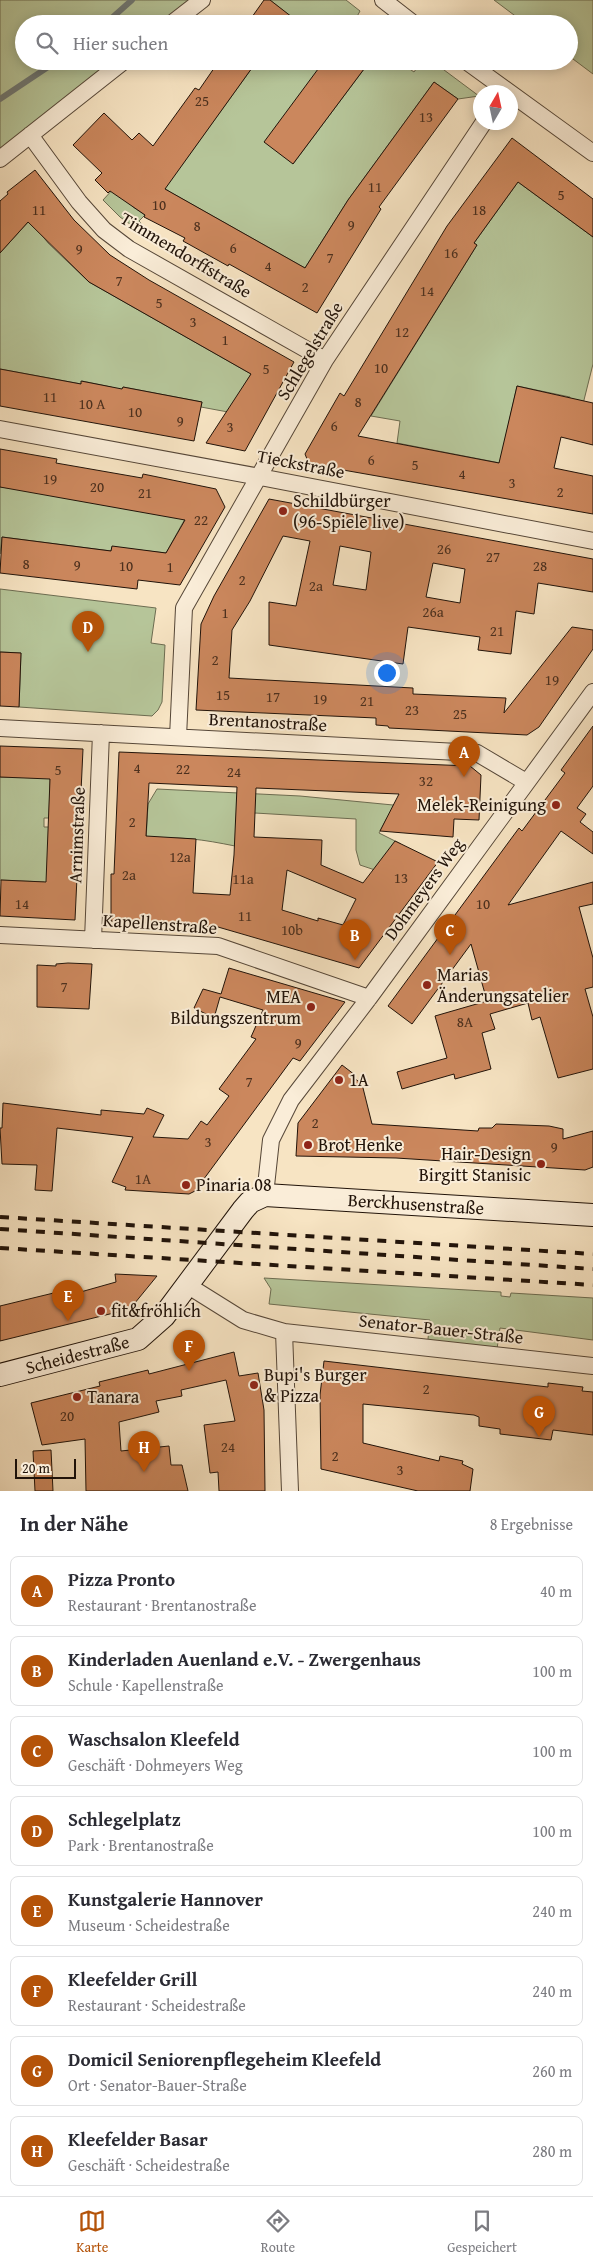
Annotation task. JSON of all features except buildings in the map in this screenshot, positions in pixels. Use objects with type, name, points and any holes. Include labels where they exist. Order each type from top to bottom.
[{"type":"street","points":[[183,15],[202,0]]},
{"type":"street","points":[[382,0],[402,15]]},
{"type":"street","points":[[0,159],[113,70]]},
{"type":"street","points":[[478,70],[497,85]]},
{"type":"street","points":[[518,100],[593,153]]},
{"type":"street","name":"Schlegelstraße","points":[[178,737],[184,608],[325,360],[479,130]]},
{"type":"street","name":"Timmendorffstraße","points":[[30,135],[80,202],[104,230],[129,249],[325,360]]},
{"type":"street","name":"Tieckstraße","points":[[0,429],[593,541]]},
{"type":"street","name":"Dohmeyers Weg","points":[[266,1196],[271,1140],[291,1100],[369,998],[593,692]]},
{"type":"street","name":"Brentanostraße","points":[[0,728],[477,753],[526,782]]},
{"type":"street","name":"Arnimstraße","points":[[93,940],[101,733]]},
{"type":"street","name":"Kapellenstraße","points":[[0,935],[218,946],[369,998]]},
{"type":"street","name":"Scheidestraße","points":[[0,1375],[138,1340],[164,1316],[250,1202],[266,1196]]},
{"type":"street","name":"Berckhusenstraße","points":[[266,1196],[593,1215]]},
{"type":"street","name":"Senator-Bauer-Straße","points":[[187,1285],[243,1320],[284,1332],[593,1366]]},
{"type":"street","points":[[284,1332],[290,1491]]},
{"type":"green space","points":[[0,0],[202,0],[183,15],[15,15],[15,70],[113,70],[0,159]]},
{"type":"green space","points":[[270,0],[346,0],[360,11],[358,15],[289,15]]},
{"type":"green space","points":[[494,0],[593,0],[593,74],[578,63],[578,15],[514,15]]},
{"type":"green space","points":[[250,70],[327,70],[293,164],[363,70],[411,70],[414,72],[415,70],[444,70],[473,92],[473,97],[458,99],[434,82],[348,200],[305,268],[170,192],[152,179],[133,207],[145,215],[139,221],[141,223],[137,229],[120,217],[103,200],[151,148],[181,166]]},
{"type":"green space","points":[[518,182],[593,237],[593,364],[583,404],[564,424],[570,397],[517,386],[500,463],[397,443],[400,421],[371,416],[477,245],[474,243]]},
{"type":"green space","points":[[30,220],[48,243],[89,282],[251,374],[228,412],[201,407],[202,402],[123,387],[122,392],[111,387],[82,381],[81,384],[0,369],[0,253]]},
{"type":"green space","points":[[0,487],[191,508],[166,553],[112,547],[111,551],[2,537],[0,554]]},
{"type":"green space","points":[[0,589],[156,608],[151,643],[165,645],[162,702],[158,710],[152,716],[19,707],[21,653],[0,652]]},
{"type":"green space","points":[[0,777],[50,778],[49,818],[44,818],[44,827],[49,827],[48,885],[44,882],[0,880]]},
{"type":"green space","points":[[157,789],[300,796],[393,805],[446,796],[411,814],[387,818],[379,833],[401,844],[375,870],[360,865],[356,850],[356,819],[255,813],[235,846],[180,838],[146,840],[148,804]]},
{"type":"green space","points":[[264,1278],[501,1292],[501,1296],[510,1297],[511,1293],[593,1298],[593,1340],[500,1328],[496,1356],[427,1348],[430,1320],[269,1304],[271,1289]]},
{"type":"waterway","points":[[115,15],[132,0]]},
{"type":"waterway","points":[[0,99],[44,70]]},
{"type":"railway","points":[[0,1217],[593,1254]]},
{"type":"railway","points":[[0,1229],[593,1269]]},
{"type":"railway","points":[[0,1248],[593,1285]]},
{"type":"place","name":"Schildbürger (96-Spiele live)","points":[[283,511]]},
{"type":"place","name":"Schlegelplatz","points":[[88,652]]},
{"type":"place","name":"Pizza Pronto","points":[[464,777]]},
{"type":"place","name":"Melek-Reinigung","points":[[556,805]]},
{"type":"place","name":"Waschsalon Kleefeld","points":[[450,955]]},
{"type":"place","name":"Kinderladen Auenland e.V. - Zwergenhaus","points":[[355,960]]},
{"type":"place","name":"Marias Änderungsatelier","points":[[427,985]]},
{"type":"place","name":"MEA Bildungszentrum","points":[[311,1007]]},
{"type":"place","name":"1A","points":[[339,1080]]},
{"type":"place","name":"Brot Henke","points":[[308,1145]]},
{"type":"place","name":"Hair-Design Birgitt Stanisic","points":[[541,1164]]},
{"type":"place","name":"Pinaria 08","points":[[186,1185]]},
{"type":"place","name":"fit&fröhlich","points":[[101,1311]]},
{"type":"place","name":"Kunstgalerie Hannover","points":[[68,1321]]},
{"type":"place","name":"Kleefelder Grill","points":[[189,1371]]},
{"type":"place","name":"Bupi's Burger & Pizza","points":[[254,1385]]},
{"type":"place","name":"Tanara","points":[[77,1397]]},
{"type":"place","name":"Domicil Seniorenpflegeheim Kleefeld","points":[[539,1437]]},
{"type":"place","name":"Kleefelder Basar","points":[[144,1472]]}]
